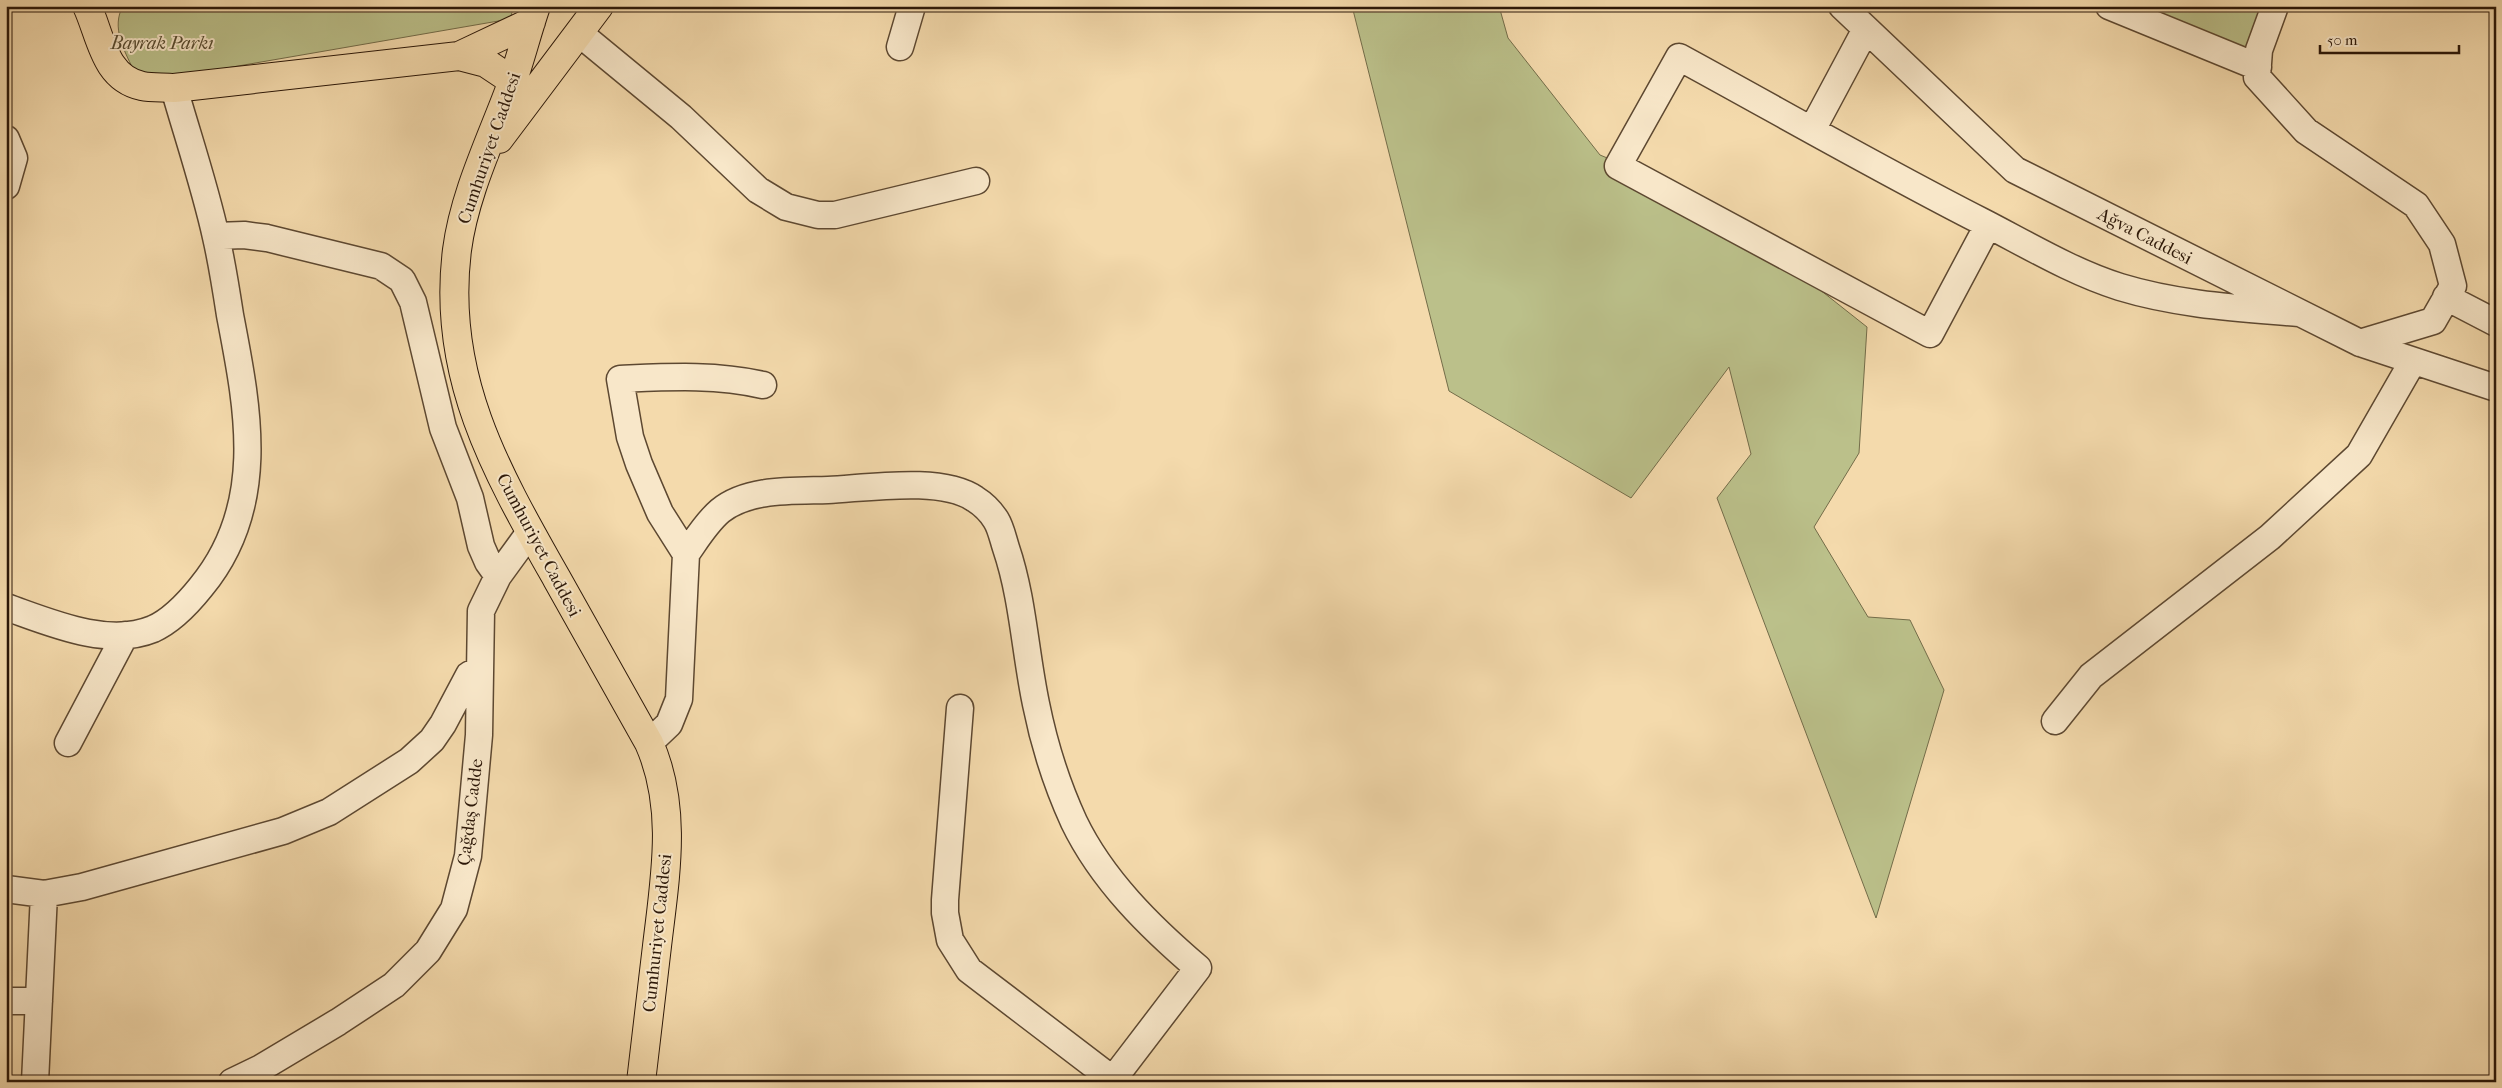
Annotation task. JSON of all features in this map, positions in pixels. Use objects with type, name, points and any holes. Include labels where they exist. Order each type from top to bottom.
[{"type":"main road","points":[[484,158],[599,6]]},
{"type":"main road","points":[[96,11],[110,66],[124,79],[142,86],[174,88],[459,56],[486,63],[513,81]]},
{"type":"main road","points":[[459,56],[533,14]]},
{"type":"main road","name":"Cumhuriyet Caddesi","points":[[533,14],[513,81],[465,214],[458,248],[454,289],[455,330],[462,369],[473,410],[508,491],[649,743],[659,765],[666,799],[665,876],[641,1082]]},
{"type":"street","points":[[900,47],[912,6]]},
{"type":"street","name":"Ağva Caddesi","points":[[1842,6],[2015,170],[2360,343],[2496,388]]},
{"type":"street","points":[[2109,6],[2258,67]]},
{"type":"street","points":[[2275,6],[2259,50],[2257,77],[2306,131],[2416,205],[2442,244],[2453,286],[2433,321],[2360,343]]},
{"type":"street","points":[[1812,130],[1866,29]]},
{"type":"street","points":[[579,33],[681,117],[758,190],[786,207],[818,215],[835,215],[976,181]]},
{"type":"street","points":[[1988,225],[1930,334],[1618,166],[1680,57],[1988,225],[2071,268],[2120,287],[2195,304],[2299,313]]},
{"type":"street","points":[[6,607],[101,634],[125,635],[154,628],[196,594],[225,551],[241,505],[248,464],[249,427],[246,399],[216,236],[174,88]]},
{"type":"street","points":[[6,139],[14,158],[6,186]]},
{"type":"street","points":[[216,236],[244,235],[267,238],[381,266],[402,280],[413,302],[444,428],[470,498],[481,546],[488,562],[498,576]]},
{"type":"street","points":[[2446,297],[2496,322]]},
{"type":"street","points":[[2055,721],[2091,676],[2270,537],[2359,456],[2413,361]]},
{"type":"street","points":[[649,743],[669,724],[679,699],[686,554],[660,513],[639,464],[630,437],[620,379],[702,376],[763,385]]},
{"type":"street","points":[[686,554],[722,510],[750,497],[790,492],[933,486],[961,491],[974,498],[990,513],[997,522],[1014,571],[1030,672],[1044,739],[1075,822],[1099,863],[1122,893],[1145,920],[1198,968],[1112,1081],[969,970],[950,940],[945,913],[945,900],[960,708]]},
{"type":"street","name":"Çağdaş Cadde","points":[[232,1082],[261,1068],[338,1022],[394,985],[428,951],[454,909],[468,856],[479,735],[481,611],[498,576],[530,532]]},
{"type":"street","points":[[68,743],[125,635]]},
{"type":"street","points":[[6,889],[44,894],[82,887],[273,834],[298,826],[329,812],[400,768],[418,754],[444,724],[469,675],[480,670]]},
{"type":"street","points":[[36,1082],[44,894]]},
{"type":"street","points":[[6,1002],[39,1001]]},
{"type":"green space","name":"Bayrak Parkı","points":[[123,6],[514,6],[510,19],[157,80],[133,69],[126,54],[120,38],[118,22]]},
{"type":"green space","points":[[1352,6],[1499,6],[1508,38],[1600,155],[1704,198],[1867,327],[1859,453],[1814,527],[1868,617],[1910,620],[1944,690],[1876,918],[1717,498],[1751,454],[1729,367],[1631,498],[1449,391]]},
{"type":"green space","points":[[2126,6],[2261,6],[2254,71]]}]
